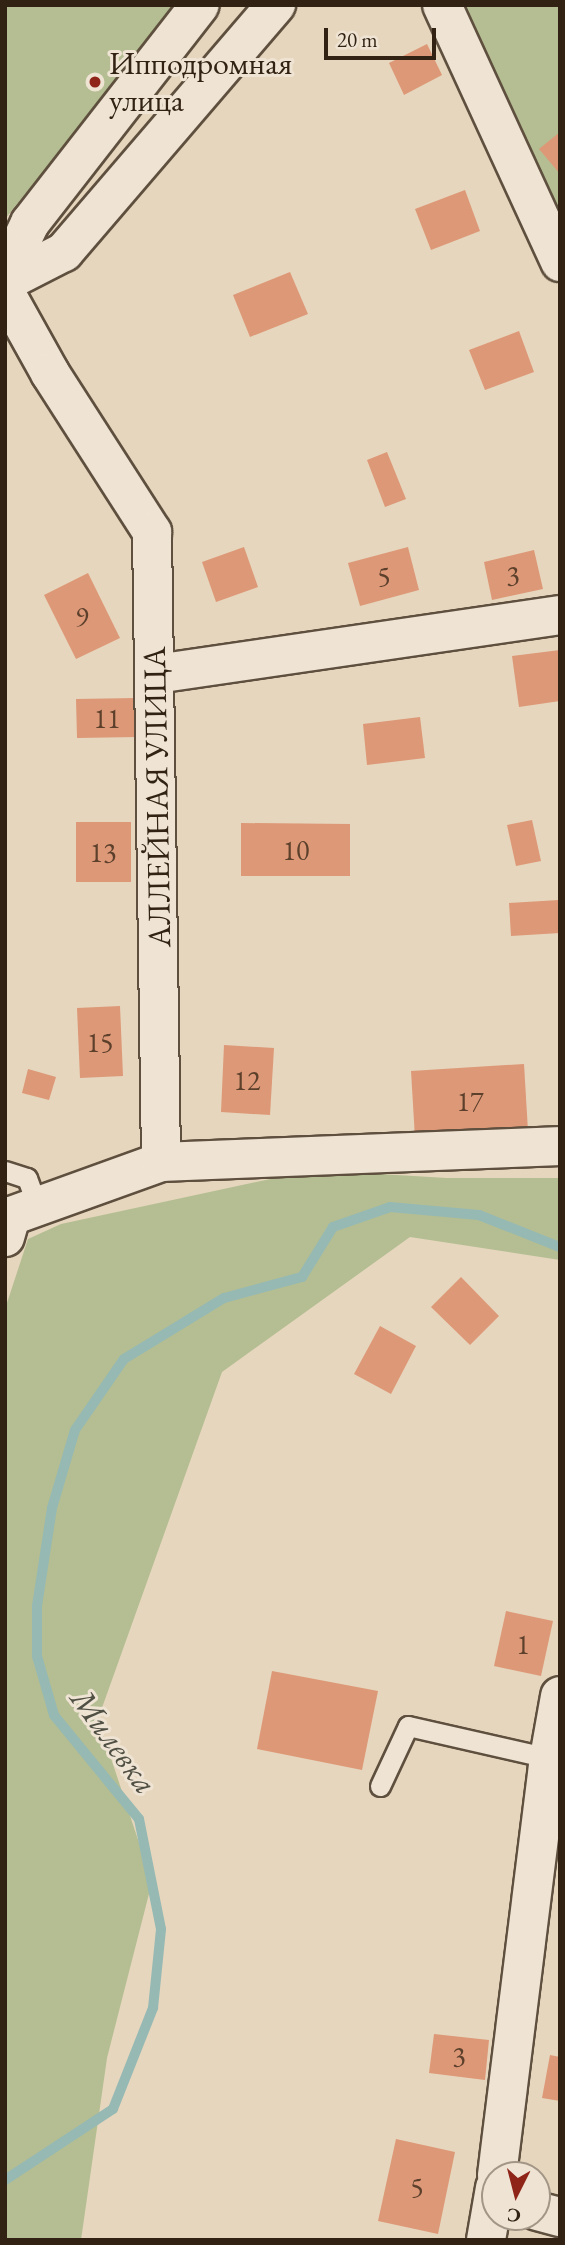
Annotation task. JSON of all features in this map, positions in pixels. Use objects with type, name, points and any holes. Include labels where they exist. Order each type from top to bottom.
[{"type":"street","points":[[5,275],[30,223],[200,5]]},
{"type":"street","points":[[5,282],[64,251],[276,5]]},
{"type":"street","points":[[442,5],[560,262]]},
{"type":"street","name":"АЛЛЕЙНАЯ УЛИЦА","points":[[5,292],[50,373],[152,532],[161,1162]]},
{"type":"street","points":[[156,674],[560,615]]},
{"type":"street","points":[[5,1237],[11,1216],[161,1162],[560,1146]]},
{"type":"street","points":[[499,2161],[549,1758],[560,1696]]},
{"type":"lane","points":[[5,1171],[27,1178],[38,1208]]},
{"type":"lane","points":[[380,1786],[408,1726],[549,1758]]},
{"type":"green space","points":[[5,5],[177,5],[5,219]]},
{"type":"green space","points":[[454,5],[560,5],[560,237]]},
{"type":"green space","points":[[312,1170],[447,1178],[560,1178],[560,1260],[410,1237],[222,1372],[98,1719],[152,1882],[107,2058],[81,2240],[5,2240],[5,1309],[28,1239],[61,1224]]},
{"type":"building","points":[[427,44],[442,75],[404,95],[389,63]]},
{"type":"building","points":[[560,132],[560,174],[539,149]]},
{"type":"building","points":[[465,190],[480,231],[431,250],[415,209]]},
{"type":"building","points":[[290,272],[308,314],[250,337],[233,295]]},
{"type":"building","points":[[519,331],[534,372],[485,390],[469,350]]},
{"type":"building","points":[[387,452],[406,499],[385,507],[367,460]]},
{"type":"building","points":[[244,547],[258,587],[216,602],[202,562]]},
{"type":"building","points":[[408,547],[419,590],[360,606],[348,563]]},
{"type":"building","points":[[534,550],[543,589],[492,600],[484,562]]},
{"type":"building","points":[[88,573],[120,638],[76,659],[44,595]]},
{"type":"building","points":[[560,650],[560,701],[519,707],[512,656]]},
{"type":"building","points":[[136,698],[137,737],[77,738],[76,699]]},
{"type":"building","points":[[420,717],[425,758],[367,765],[363,724]]},
{"type":"building","points":[[532,820],[541,861],[516,866],[507,825]]},
{"type":"building","points":[[76,822],[131,822],[131,882],[76,882]]},
{"type":"building","points":[[241,823],[350,824],[350,876],[241,876]]},
{"type":"building","points":[[559,900],[560,933],[511,936],[509,903]]},
{"type":"building","points":[[120,1006],[123,1076],[80,1078],[77,1008]]},
{"type":"building","points":[[224,1045],[274,1048],[270,1115],[221,1112]]},
{"type":"building","points":[[524,1064],[528,1131],[415,1138],[411,1071]]},
{"type":"building","points":[[28,1069],[56,1077],[49,1100],[22,1093]]},
{"type":"building","points":[[461,1277],[499,1316],[470,1345],[431,1307]]},
{"type":"building","points":[[380,1326],[416,1346],[391,1394],[354,1374]]},
{"type":"building","points":[[506,1611],[553,1621],[541,1676],[494,1666]]},
{"type":"building","points":[[272,1671],[378,1691],[362,1770],[257,1749]]},
{"type":"building","points":[[434,2034],[489,2040],[485,2080],[429,2073]]},
{"type":"building","points":[[550,2055],[560,2057],[560,2101],[542,2098]]},
{"type":"building","points":[[396,2139],[455,2152],[438,2234],[378,2221]]},
{"type":"waterway","name":"Милевка","points":[[5,2180],[113,2109],[153,2008],[161,1929],[139,1819],[54,1715],[37,1656],[37,1606],[52,1508],[75,1430],[124,1359],[224,1298],[302,1277],[333,1227],[390,1207],[479,1215],[560,1247]]},
{"type":"place","name":"Ипподромная улица","points":[[95,82]]}]
